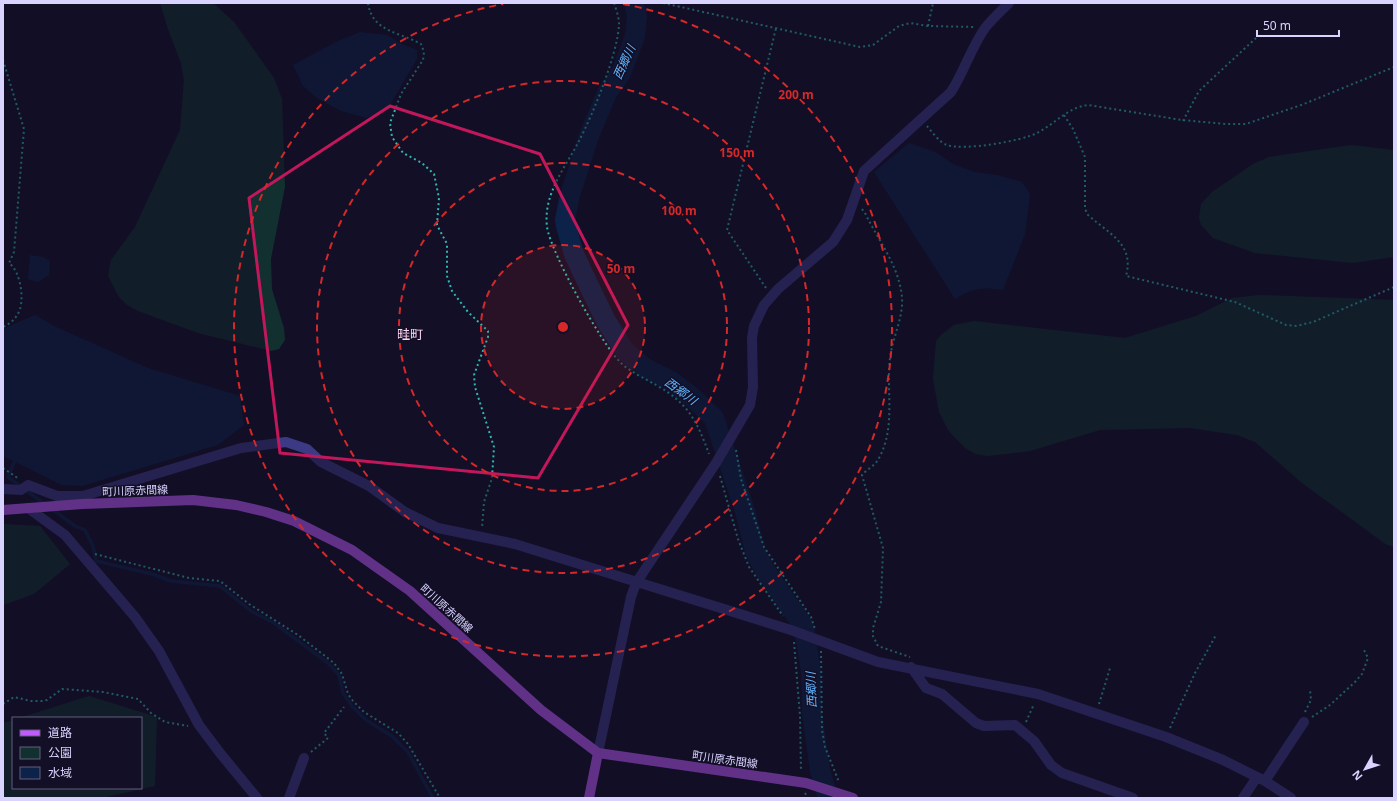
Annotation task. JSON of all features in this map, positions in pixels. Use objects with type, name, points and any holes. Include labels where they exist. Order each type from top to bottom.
[{"type":"main road","name":"町川原赤間線","points":[[3,510],[124,502],[194,500],[236,505],[266,512],[294,521],[352,550],[410,591],[541,710],[598,753],[804,783],[848,796]]},
{"type":"main road","points":[[589,798],[598,753]]},
{"type":"street","points":[[598,753],[629,605],[636,582],[714,464],[750,405],[753,388],[752,338],[754,326],[764,305],[771,296],[833,242],[847,220],[864,171],[872,161],[952,92],[962,76],[975,45],[985,28],[1009,3]]},
{"type":"street","points":[[3,489],[21,490],[28,485],[57,496],[83,496],[241,448],[286,442],[307,449],[321,462],[368,486],[405,512],[438,528],[515,544],[793,631],[878,662],[914,663],[1038,694],[1166,737],[1261,779],[1291,798]]},
{"type":"street","points":[[28,508],[65,535],[135,617],[159,650],[199,724],[220,754],[257,798]]},
{"type":"street","points":[[914,663],[926,688],[942,694],[976,723],[984,726],[1014,725],[1034,741],[1051,765],[1062,774],[1134,798]]},
{"type":"street","points":[[1243,798],[1261,779],[1304,722]]},
{"type":"street","points":[[289,798],[304,758]]},
{"type":"path","points":[[368,3],[373,18],[378,24],[385,30],[421,44],[424,52],[423,60],[401,94],[390,123],[392,136],[403,153],[422,163],[434,174],[439,198],[437,225],[447,244],[447,276],[452,290],[468,312],[488,330],[487,342],[474,375],[475,388],[494,447],[492,478],[484,502],[480,537]]},
{"type":"path","points":[[614,3],[619,22],[616,45],[595,104],[580,140],[551,192],[546,215],[548,229],[554,250],[606,344],[620,363],[682,402],[696,423],[720,477],[738,539],[749,567],[793,631],[804,783]]},
{"type":"path","points":[[663,3],[860,47],[873,45],[899,26],[910,22],[928,26],[985,28]]},
{"type":"path","points":[[928,26],[933,3]]},
{"type":"path","points":[[771,296],[728,230],[776,28]]},
{"type":"path","points":[[1183,121],[1199,91],[1256,38]]},
{"type":"path","points":[[3,60],[24,129],[14,252],[9,262],[20,280],[20,309],[12,322],[3,327]]},
{"type":"path","points":[[921,119],[946,145],[965,148],[977,147],[1037,134],[1077,106],[1088,105],[1183,121],[1246,124],[1304,104],[1394,67]]},
{"type":"path","points":[[1064,115],[1073,129],[1085,157],[1085,208],[1087,214],[1119,240],[1127,254],[1129,265],[1126,276],[1235,302],[1286,325],[1296,326],[1314,322],[1394,287]]},
{"type":"path","points":[[852,204],[861,208],[865,212],[897,273],[903,302],[903,309],[894,338],[890,359],[890,408],[888,432],[880,458],[862,475],[883,548],[881,602],[872,628],[873,636],[878,646],[914,663]]},
{"type":"path","points":[[733,434],[742,479],[764,547],[811,617],[817,639],[822,730],[825,747],[848,796]]},
{"type":"path","points":[[3,468],[28,485]]},
{"type":"path","points":[[88,552],[189,578],[220,581],[249,604],[298,635],[334,663],[342,674],[348,694],[364,712],[398,733],[408,744],[440,798]]},
{"type":"path","points":[[1166,737],[1195,673],[1216,634]]},
{"type":"path","points":[[1304,722],[1330,705],[1362,674],[1368,658],[1364,650]]},
{"type":"path","points":[[1096,713],[1110,668]]},
{"type":"path","points":[[3,704],[14,697],[31,701],[47,700],[62,690],[103,692],[138,699],[151,713],[165,722],[185,726],[199,724]]},
{"type":"path","points":[[1304,722],[1305,711],[1311,700],[1310,690]]},
{"type":"path","points":[[1022,730],[1038,694]]},
{"type":"path","points":[[304,758],[328,738],[324,733],[344,707]]},
{"type":"highlighted area","points":[[390,106],[540,154],[628,325],[538,478],[280,453],[249,198]]},
{"type":"green space","points":[[160,3],[213,3],[234,22],[274,78],[282,99],[285,187],[271,259],[272,289],[284,328],[285,340],[279,349],[271,351],[198,333],[138,311],[127,305],[119,297],[108,276],[111,260],[135,227],[180,130],[184,80],[181,63]]},
{"type":"green space","points":[[1351,145],[1394,150],[1394,257],[1353,263],[1255,253],[1213,238],[1201,225],[1199,218],[1201,204],[1212,192],[1253,164],[1269,157]]},
{"type":"green space","points":[[1260,295],[1394,300],[1394,547],[1387,545],[1302,483],[1255,442],[1237,435],[1190,428],[1100,430],[1030,451],[988,456],[976,454],[965,448],[948,430],[939,412],[933,379],[936,341],[942,334],[954,325],[974,321],[1125,338],[1196,316],[1232,298]]},
{"type":"green space","points":[[3,524],[40,526],[70,564],[34,594],[3,605]]},
{"type":"green space","points":[[89,696],[157,717],[155,786],[142,789],[142,717],[22,717]]},
{"type":"green space","points":[[12,720],[12,789],[142,789],[102,798],[3,798],[3,723]]},
{"type":"water","points":[[360,32],[387,35],[402,44],[417,50],[417,59],[390,105],[379,113],[367,118],[341,111],[317,98],[303,86],[293,65],[338,41]]},
{"type":"water","points":[[909,143],[935,152],[953,164],[974,172],[997,175],[1022,182],[1030,194],[1025,234],[1003,290],[978,289],[955,299],[874,172]]},
{"type":"water","points":[[30,255],[43,257],[50,261],[49,275],[38,282],[28,279]]},
{"type":"water","points":[[35,315],[54,326],[148,368],[240,396],[244,425],[218,445],[82,486],[62,485],[3,456],[3,329]]},
{"type":"waterway","name":"西郷川","points":[[634,3],[637,16],[635,36],[621,73],[607,93],[589,136],[570,195],[565,220],[566,226],[574,254],[588,284],[606,321],[625,351],[645,368],[671,381],[692,397],[714,418],[745,511],[755,551],[764,569],[804,627],[811,672],[812,713],[820,770],[828,798]]},
{"type":"waterway","points":[[16,458],[8,477],[46,505]]},
{"type":"waterway","points":[[52,509],[75,526],[85,530],[93,546],[96,561],[152,574],[171,581],[220,586],[251,611],[274,623],[328,663],[339,675],[343,693],[352,706],[366,720],[392,736],[408,752],[433,798]]},
{"type":"district","name":"畦町","points":[[410,334]]}]
